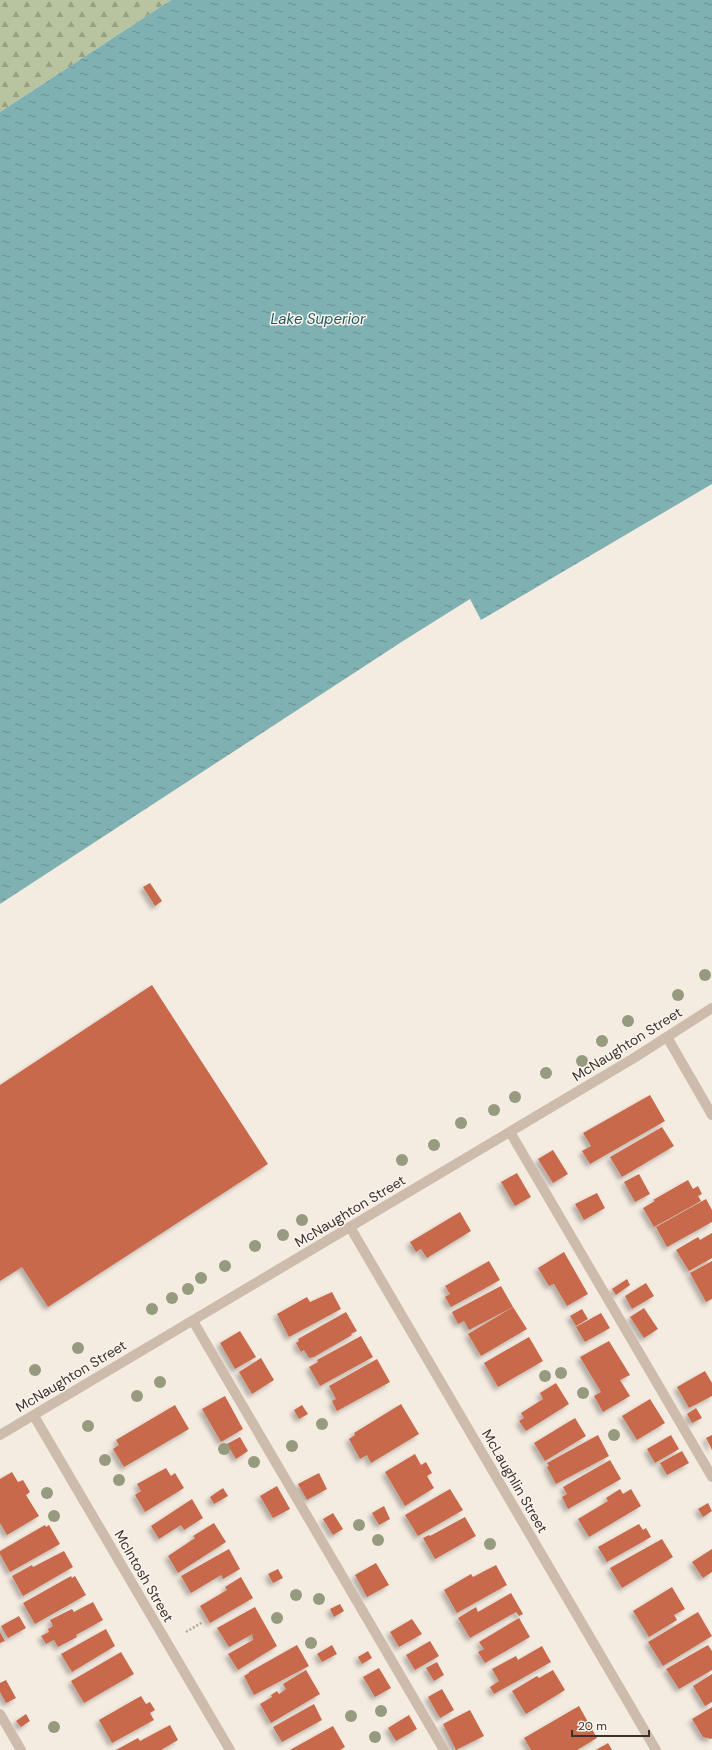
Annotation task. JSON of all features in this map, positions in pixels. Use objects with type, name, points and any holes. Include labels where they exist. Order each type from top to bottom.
[{"type":"street","name":"McNaughton Street","points":[[0,1435],[510,1132],[712,1008]]},
{"type":"street","points":[[667,1037],[712,1115]]},
{"type":"street","points":[[510,1132],[712,1477]]},
{"type":"street","name":"McLaughlin Street","points":[[350,1227],[656,1750]]},
{"type":"street","points":[[192,1321],[444,1750]]},
{"type":"street","name":"McIntosh Street","points":[[34,1416],[230,1750]]},
{"type":"street","points":[[0,1714],[21,1750]]},
{"type":"path","points":[[186,1632],[203,1622]]},
{"type":"green space","points":[[0,0],[171,0],[0,112]]},
{"type":"water","name":"Lake Superior","points":[[171,0],[712,0],[712,484],[481,620],[470,599],[403,641],[0,904],[0,112]]},
{"type":"building","points":[[150,883],[162,901],[155,906],[143,887]]},
{"type":"building","points":[[152,985],[268,1164],[48,1307],[22,1267],[0,1281],[0,1085]]},
{"type":"building","points":[[650,1095],[665,1121],[590,1164],[582,1151],[591,1146],[583,1133]]},
{"type":"building","points":[[662,1127],[674,1146],[622,1177],[610,1157]]},
{"type":"building","points":[[553,1150],[568,1174],[553,1183],[538,1159]]},
{"type":"building","points":[[517,1173],[531,1197],[515,1206],[501,1182]]},
{"type":"building","points":[[639,1174],[650,1194],[635,1202],[624,1182]]},
{"type":"building","points":[[688,1180],[693,1189],[698,1186],[702,1194],[698,1196],[701,1201],[654,1227],[643,1208],[655,1201],[653,1200]]},
{"type":"building","points":[[597,1193],[605,1208],[584,1220],[575,1204]]},
{"type":"building","points":[[706,1199],[712,1210],[712,1222],[667,1247],[656,1227]]},
{"type":"building","points":[[460,1212],[471,1231],[427,1258],[421,1249],[416,1252],[410,1242]]},
{"type":"building","points":[[712,1233],[712,1258],[689,1271],[676,1250],[698,1237],[700,1240]]},
{"type":"building","points":[[564,1252],[588,1294],[567,1306],[554,1284],[549,1286],[538,1268]]},
{"type":"building","points":[[489,1261],[500,1280],[451,1307],[445,1297],[450,1294],[445,1286]]},
{"type":"building","points":[[712,1261],[712,1299],[706,1302],[690,1273]]},
{"type":"building","points":[[627,1279],[630,1285],[616,1295],[612,1289]]},
{"type":"building","points":[[646,1283],[654,1296],[632,1309],[625,1296]]},
{"type":"building","points":[[501,1286],[513,1307],[469,1330],[464,1321],[458,1324],[452,1312]]},
{"type":"building","points":[[332,1292],[341,1309],[289,1337],[277,1314],[307,1297],[310,1302]]},
{"type":"building","points":[[513,1307],[527,1329],[481,1356],[468,1334]]},
{"type":"building","points":[[644,1308],[658,1329],[644,1338],[630,1317]]},
{"type":"building","points":[[582,1309],[588,1319],[576,1326],[570,1316]]},
{"type":"building","points":[[346,1312],[357,1331],[314,1357],[309,1358],[304,1350],[301,1352],[296,1343],[299,1341],[298,1339]]},
{"type":"building","points":[[601,1313],[610,1328],[585,1342],[576,1327]]},
{"type":"building","points":[[240,1331],[256,1357],[235,1369],[220,1343]]},
{"type":"building","points":[[361,1336],[373,1357],[320,1386],[309,1367],[318,1362],[317,1360]]},
{"type":"building","points":[[529,1337],[543,1361],[498,1387],[484,1363]]},
{"type":"building","points":[[609,1341],[630,1375],[620,1380],[630,1396],[603,1412],[594,1396],[601,1392],[580,1357]]},
{"type":"building","points":[[261,1358],[274,1380],[252,1394],[239,1372]]},
{"type":"building","points":[[377,1359],[390,1382],[337,1411],[332,1401],[336,1399],[329,1386]]},
{"type":"building","points":[[705,1371],[712,1383],[712,1396],[689,1408],[677,1387]]},
{"type":"building","points":[[556,1383],[569,1404],[526,1431],[519,1421],[524,1418],[521,1413],[543,1399],[540,1393]]},
{"type":"building","points":[[225,1396],[243,1429],[221,1442],[202,1409]]},
{"type":"building","points":[[650,1399],[665,1423],[637,1440],[622,1416]]},
{"type":"building","points":[[401,1404],[419,1434],[371,1463],[367,1455],[360,1459],[349,1439],[355,1435],[354,1433]]},
{"type":"building","points":[[175,1405],[189,1429],[124,1467],[113,1449],[119,1445],[116,1440]]},
{"type":"building","points":[[302,1405],[308,1414],[299,1419],[294,1410]]},
{"type":"building","points":[[696,1408],[702,1418],[692,1423],[687,1414]]},
{"type":"building","points":[[575,1418],[586,1436],[545,1461],[534,1443]]},
{"type":"building","points":[[598,1435],[609,1456],[556,1484],[547,1467],[549,1466],[547,1463]]},
{"type":"building","points":[[671,1435],[679,1449],[655,1463],[647,1449]]},
{"type":"building","points":[[712,1435],[712,1450],[706,1438]]},
{"type":"building","points":[[240,1437],[248,1451],[236,1459],[227,1444]]},
{"type":"building","points":[[682,1451],[689,1463],[667,1475],[660,1463]]},
{"type":"building","points":[[415,1454],[421,1465],[426,1462],[432,1473],[427,1476],[434,1488],[405,1506],[385,1472]]},
{"type":"building","points":[[610,1460],[621,1479],[568,1509],[562,1497],[567,1494],[563,1487]]},
{"type":"building","points":[[166,1468],[171,1476],[175,1473],[184,1488],[145,1512],[135,1495],[141,1491],[137,1484]]},
{"type":"building","points":[[12,1472],[18,1482],[23,1480],[30,1492],[26,1495],[39,1516],[7,1535],[0,1523],[0,1479]]},
{"type":"building","points":[[319,1473],[327,1489],[307,1500],[298,1484]]},
{"type":"building","points":[[277,1486],[290,1509],[273,1518],[260,1496]]},
{"type":"building","points":[[223,1488],[228,1496],[214,1504],[210,1497]]},
{"type":"building","points":[[450,1489],[463,1510],[418,1536],[405,1515]]},
{"type":"building","points":[[620,1489],[623,1494],[631,1489],[641,1506],[589,1537],[578,1519],[608,1501],[606,1498]]},
{"type":"building","points":[[192,1499],[203,1518],[184,1530],[181,1525],[159,1539],[151,1526]]},
{"type":"building","points":[[708,1503],[712,1511],[703,1517],[698,1509]]},
{"type":"building","points":[[384,1506],[390,1519],[379,1525],[372,1513]]},
{"type":"building","points":[[333,1513],[343,1529],[333,1535],[323,1519]]},
{"type":"building","points":[[465,1517],[476,1536],[435,1559],[423,1538],[429,1535],[430,1536]]},
{"type":"building","points":[[214,1523],[226,1542],[178,1573],[168,1556],[195,1538],[193,1536]]},
{"type":"building","points":[[639,1524],[643,1530],[646,1528],[651,1537],[607,1562],[598,1547]]},
{"type":"building","points":[[45,1525],[46,1527],[49,1525],[60,1544],[10,1572],[0,1554],[0,1551]]},
{"type":"building","points":[[662,1539],[673,1557],[622,1588],[610,1568]]},
{"type":"building","points":[[229,1549],[240,1569],[223,1579],[221,1575],[191,1593],[181,1576]]},
{"type":"building","points":[[712,1549],[712,1572],[703,1578],[692,1562]]},
{"type":"building","points":[[64,1551],[73,1567],[23,1596],[12,1576],[32,1565],[33,1567]]},
{"type":"building","points":[[376,1563],[389,1585],[367,1597],[355,1575]]},
{"type":"building","points":[[496,1565],[507,1585],[457,1613],[444,1590],[471,1574],[473,1577]]},
{"type":"building","points":[[278,1569],[283,1578],[273,1583],[268,1574]]},
{"type":"building","points":[[71,1576],[72,1578],[75,1576],[86,1595],[35,1624],[23,1603]]},
{"type":"building","points":[[241,1577],[253,1598],[210,1623],[200,1606],[227,1590],[225,1587]]},
{"type":"building","points":[[672,1587],[685,1609],[674,1615],[677,1620],[649,1637],[633,1611]]},
{"type":"building","points":[[511,1593],[523,1614],[519,1616],[516,1612],[470,1638],[458,1618],[476,1607],[478,1612]]},
{"type":"building","points":[[93,1602],[103,1620],[76,1635],[77,1637],[58,1647],[54,1640],[46,1644],[41,1636],[49,1632],[48,1629],[53,1626],[50,1620],[72,1609],[74,1612]]},
{"type":"building","points":[[340,1604],[344,1611],[334,1617],[330,1609]]},
{"type":"building","points":[[255,1607],[277,1646],[238,1670],[228,1654],[253,1640],[252,1634],[229,1647],[217,1628]]},
{"type":"building","points":[[698,1612],[712,1636],[663,1666],[648,1642]]},
{"type":"building","points":[[19,1616],[26,1628],[8,1638],[1,1626]]},
{"type":"building","points":[[519,1618],[530,1637],[485,1663],[478,1652],[484,1649],[479,1642]]},
{"type":"building","points":[[412,1619],[422,1634],[399,1647],[390,1632]]},
{"type":"building","points":[[106,1629],[115,1646],[72,1672],[61,1654]]},
{"type":"building","points":[[0,1632],[5,1641],[0,1643]]},
{"type":"building","points":[[430,1641],[439,1656],[415,1670],[406,1655]]},
{"type":"building","points":[[297,1645],[309,1666],[254,1695],[244,1676]]},
{"type":"building","points":[[332,1645],[337,1654],[322,1662],[317,1654]]},
{"type":"building","points":[[708,1645],[712,1651],[712,1670],[679,1689],[666,1669]]},
{"type":"building","points":[[542,1646],[551,1662],[494,1694],[490,1687],[499,1681],[492,1669],[516,1656],[518,1660]]},
{"type":"building","points":[[368,1651],[372,1658],[362,1664],[358,1657]]},
{"type":"building","points":[[121,1652],[134,1674],[84,1703],[71,1681]]},
{"type":"building","points":[[437,1662],[444,1675],[434,1681],[426,1668]]},
{"type":"building","points":[[379,1668],[391,1688],[375,1697],[363,1677]]},
{"type":"building","points":[[306,1670],[320,1694],[271,1723],[260,1704],[272,1697],[271,1695],[277,1691],[279,1694],[286,1689],[283,1684]]},
{"type":"building","points":[[553,1670],[565,1690],[526,1714],[512,1691],[537,1676],[539,1678]]},
{"type":"building","points":[[712,1674],[712,1702],[705,1706],[693,1686]]},
{"type":"building","points":[[6,1680],[16,1698],[6,1703],[0,1692],[0,1683]]},
{"type":"building","points":[[442,1689],[454,1710],[440,1718],[428,1697]]},
{"type":"building","points":[[141,1696],[146,1704],[150,1702],[155,1710],[150,1713],[154,1720],[112,1743],[99,1720]]},
{"type":"building","points":[[314,1704],[322,1720],[282,1742],[273,1727]]},
{"type":"building","points":[[579,1706],[597,1738],[577,1750],[531,1750],[524,1738]]},
{"type":"building","points":[[712,1707],[711,1739],[703,1737],[692,1719]]},
{"type":"building","points":[[470,1710],[484,1736],[456,1750],[443,1724]]},
{"type":"building","points":[[26,1714],[30,1721],[21,1727],[16,1721]]},
{"type":"building","points":[[409,1715],[417,1729],[396,1741],[388,1728]]},
{"type":"building","points":[[170,1725],[178,1740],[161,1750],[116,1750],[138,1738],[140,1741]]},
{"type":"building","points":[[333,1726],[345,1747],[340,1750],[290,1750]]},
{"type":"building","points":[[608,1743],[612,1750],[596,1750]]}]
